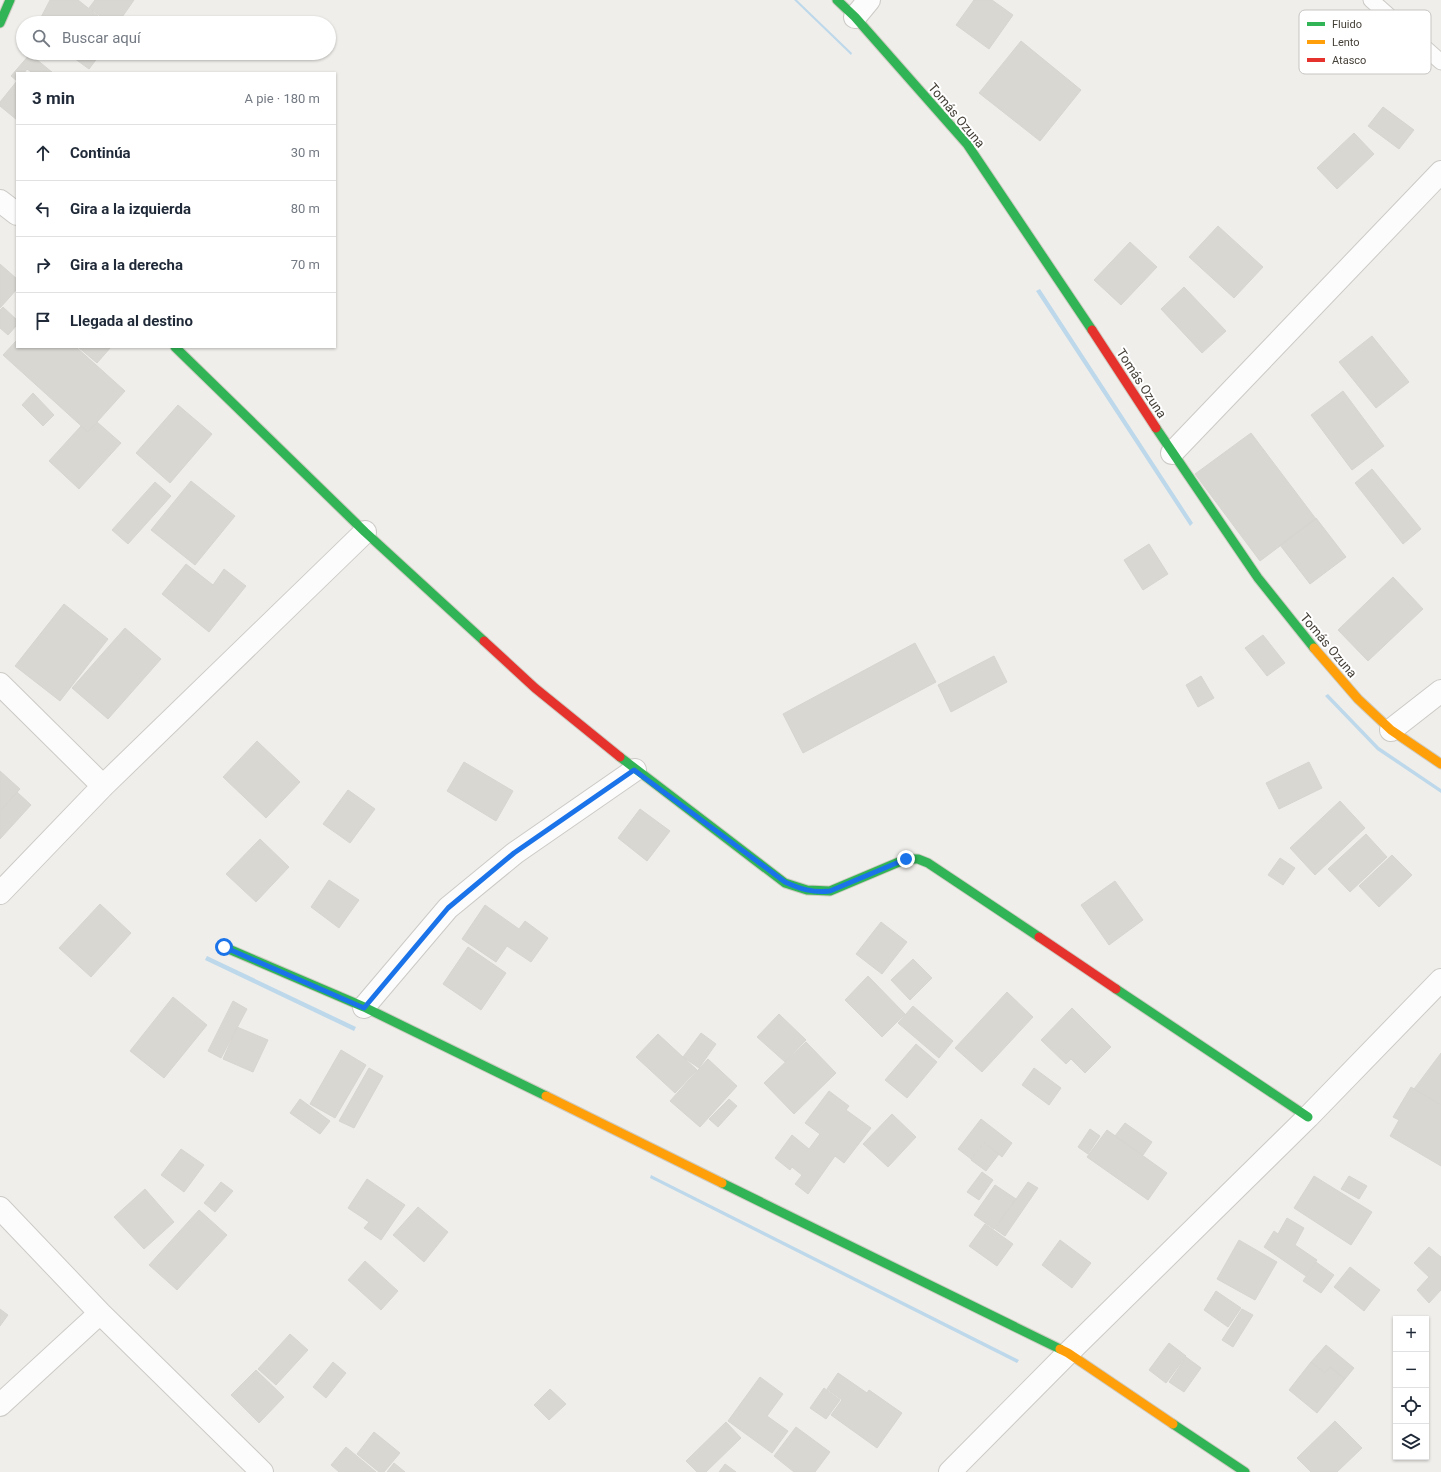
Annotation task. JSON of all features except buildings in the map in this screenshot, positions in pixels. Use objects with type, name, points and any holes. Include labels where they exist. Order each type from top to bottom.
[{"type":"street","points":[[0,23],[10,0]]},
{"type":"street","name":"Tomás Ozuna","points":[[837,0],[855,17],[967,144],[1063,285],[1172,453],[1258,578],[1300,632],[1358,699],[1391,730],[1441,764]]},
{"type":"street","points":[[855,17],[869,0]]},
{"type":"street","points":[[1172,453],[1441,172]]},
{"type":"street","points":[[0,201],[16,213]]},
{"type":"street","points":[[176,348],[365,532],[534,688],[634,770],[785,882],[801,889],[818,892],[830,891],[906,859],[918,859],[928,863],[1308,1117]]},
{"type":"street","points":[[0,893],[103,786],[365,532]]},
{"type":"street","points":[[0,684],[103,786]]},
{"type":"street","points":[[1391,730],[1441,691]]},
{"type":"street","points":[[364,1008],[448,908],[514,853],[634,770]]},
{"type":"street","points":[[224,947],[364,1008],[1068,1353],[1245,1472]]},
{"type":"street","points":[[950,1472],[1068,1353],[1308,1117],[1441,980]]},
{"type":"street","points":[[0,1208],[100,1313],[262,1472]]},
{"type":"street","points":[[0,1405],[100,1313]]},
{"type":"lane","points":[[1371,0],[1382,10]]},
{"type":"lane","points":[[1431,53],[1441,62]]},
{"type":"water","points":[[794,0],[797,0],[852,53],[851,55]]},
{"type":"water","points":[[1040,289],[1193,523],[1190,526],[1036,291]]},
{"type":"water","points":[[1328,694],[1379,747],[1441,789],[1441,793],[1377,750],[1325,696]]},
{"type":"water","points":[[207,956],[356,1027],[354,1031],[205,960]]},
{"type":"water","points":[[651,1175],[1019,1360],[1017,1363],[650,1178]]},
{"type":"traffic: fast","points":[[0,23],[10,0]]},
{"type":"traffic: fast","points":[[837,0],[855,17],[967,144],[1092,330]]},
{"type":"traffic: fast","points":[[176,348],[365,532],[484,641]]},
{"type":"traffic: fast","points":[[1156,428],[1258,578],[1314,648]]},
{"type":"traffic: fast","points":[[620,757],[785,883],[807,890],[830,891],[906,859],[918,859],[928,863],[1039,937]]},
{"type":"traffic: fast","points":[[224,947],[364,1007],[546,1096]]},
{"type":"traffic: fast","points":[[1116,989],[1308,1117]]},
{"type":"traffic: fast","points":[[722,1183],[1060,1349]]},
{"type":"traffic: fast","points":[[1173,1424],[1245,1472]]},
{"type":"traffic: slow","points":[[1314,648],[1358,699],[1391,730],[1441,764]]},
{"type":"traffic: slow","points":[[546,1096],[722,1183]]},
{"type":"traffic: slow","points":[[1060,1349],[1173,1424]]},
{"type":"traffic: jam","points":[[1092,330],[1156,428]]},
{"type":"traffic: jam","points":[[484,641],[535,688],[620,757]]},
{"type":"traffic: jam","points":[[1039,937],[1116,989]]},
{"type":"route","points":[[224,947],[364,1008],[448,908],[514,853],[634,770],[785,882],[801,889],[818,892],[830,891],[906,859]]}]
